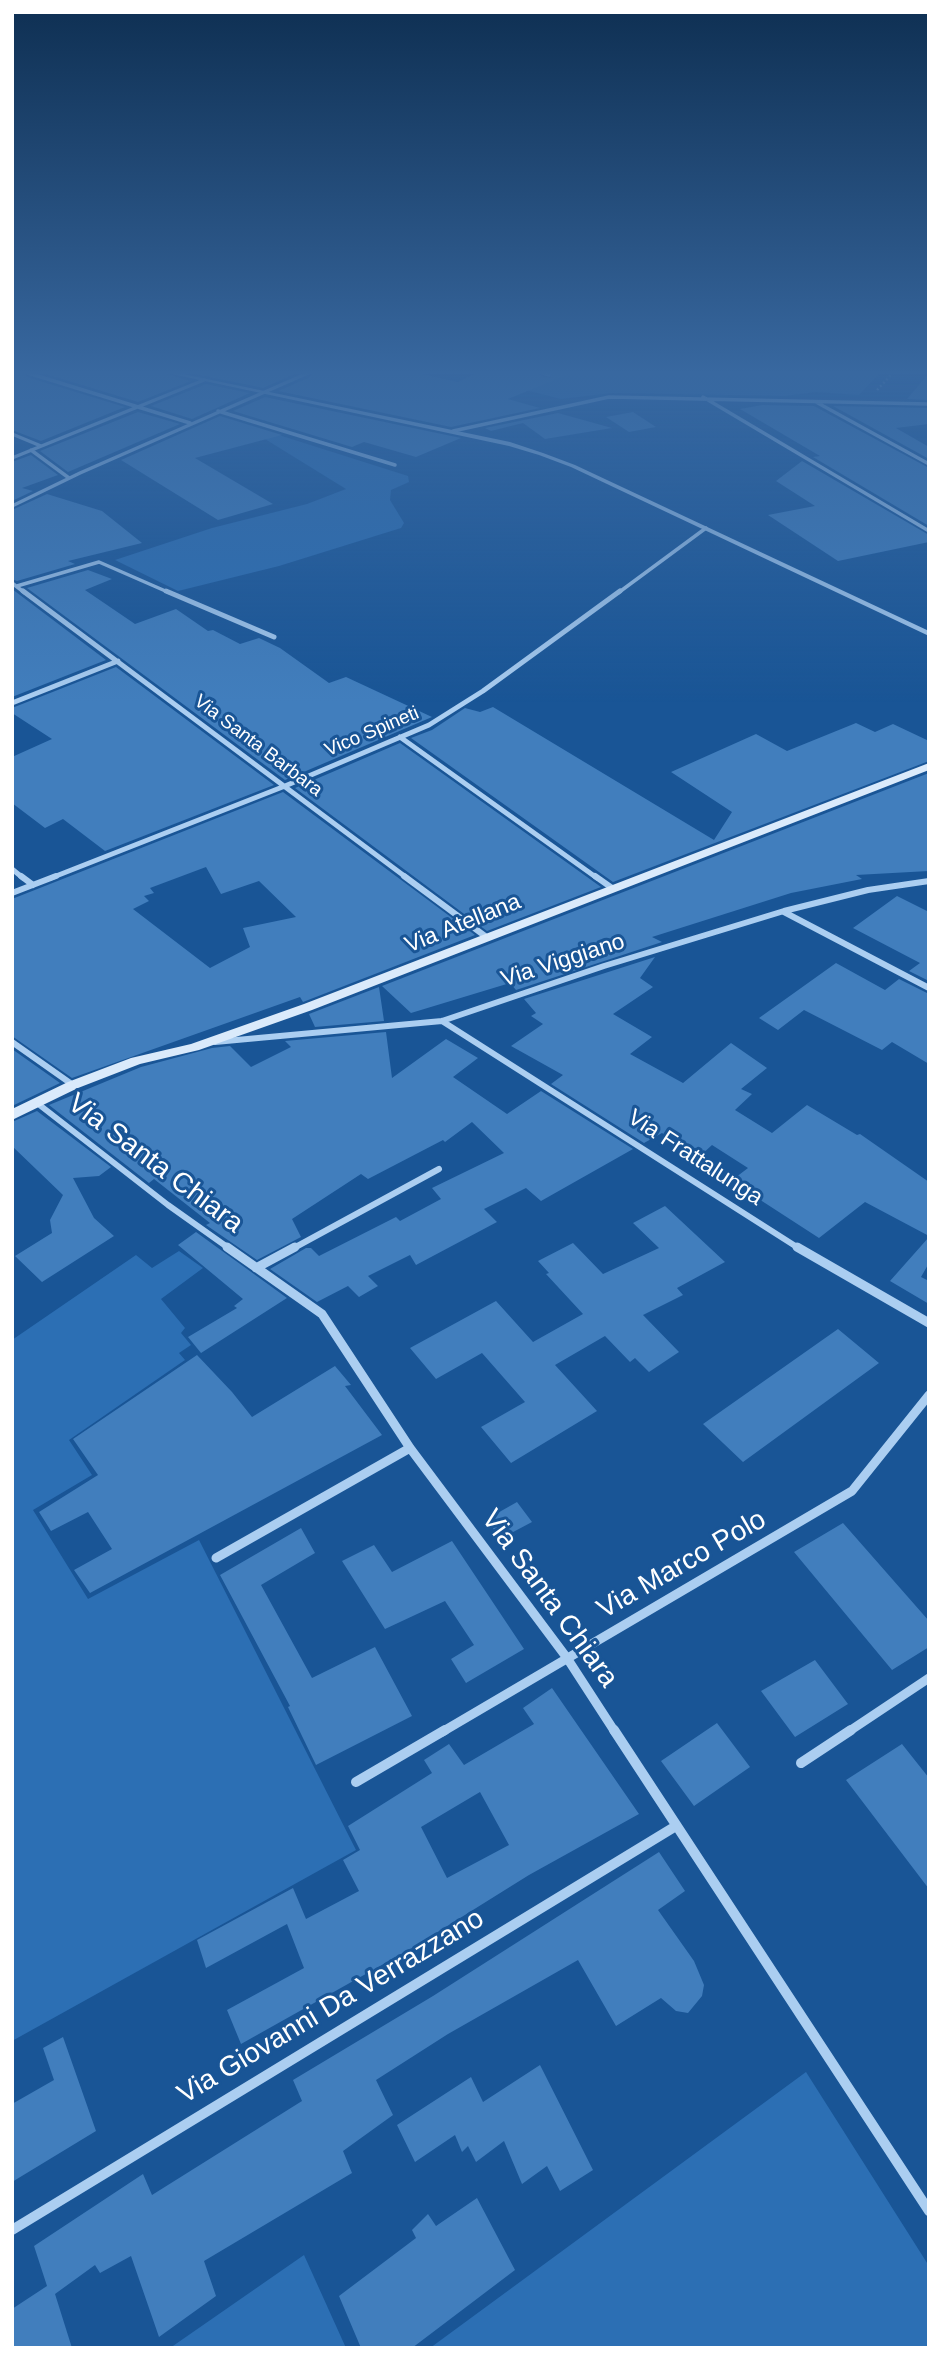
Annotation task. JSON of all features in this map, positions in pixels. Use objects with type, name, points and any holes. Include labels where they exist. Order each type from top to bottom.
[{"type":"main road","name":"Via Atellana","points":[[12,1115],[73,1085],[135,1061],[204,1043],[391,976],[485,936],[929,766]]},
{"type":"street","points":[[12,506],[59,483]]},
{"type":"street","points":[[607,483],[929,634]]},
{"type":"street","points":[[848,483],[929,531]]},
{"type":"street","name":"Vico Spineti","points":[[12,893],[285,786],[429,725],[483,691],[706,528]]},
{"type":"street","points":[[15,584],[99,562],[274,637]]},
{"type":"street","name":"Via Santa Barbara","points":[[15,584],[485,936]]},
{"type":"street","points":[[12,703],[118,661]]},
{"type":"street","points":[[400,737],[612,888]]},
{"type":"street","points":[[12,869],[33,885]]},
{"type":"street","name":"Via Viggiano","points":[[204,1043],[442,1021],[604,965],[784,911],[868,890],[929,881]]},
{"type":"street","points":[[784,911],[929,988]]},
{"type":"street","name":"Via Frattalunga","points":[[442,1021],[802,1250],[929,1323]]},
{"type":"street","points":[[12,1042],[73,1085]]},
{"type":"street","name":"Via Santa Chiara","points":[[37,1103],[168,1205],[322,1314],[410,1447],[567,1658],[929,2211]]},
{"type":"street","points":[[256,1268],[439,1169]]},
{"type":"street","name":"Via Marco Polo","points":[[356,1782],[852,1491],[929,1395]]},
{"type":"street","points":[[216,1558],[410,1447]]},
{"type":"street","points":[[801,1763],[929,1678]]},
{"type":"street","name":"Via Giovanni Da Verrazzano","points":[[12,2230],[676,1826]]},
{"type":"shaded area","points":[[336,483],[406,483],[391,490],[390,500],[404,523],[401,528],[279,566],[178,591],[115,560],[212,528],[307,504],[346,489]]},
{"type":"shaded area","points":[[179,1251],[203,1268],[161,1299],[185,1328],[181,1333],[191,1345],[179,1353],[185,1360],[69,1440],[92,1475],[33,1510],[88,1599],[199,1540],[356,1850],[12,2041],[12,1340],[136,1255],[152,1268]]},
{"type":"shaded area","points":[[806,2072],[929,2266],[929,2348],[430,2348]]},
{"type":"shaded area","points":[[304,2255],[346,2348],[170,2348]]},
{"type":"building","points":[[12,483],[35,483],[22,488],[33,491],[12,501]]},
{"type":"building","points":[[158,483],[238,483],[273,504],[218,520]]},
{"type":"building","points":[[779,483],[840,483],[929,535],[929,542],[838,561],[768,515],[815,506]]},
{"type":"building","points":[[857,483],[929,483],[929,526]]},
{"type":"building","points":[[47,494],[102,511],[142,543],[68,561],[75,564],[17,581],[12,579],[12,510]]},
{"type":"building","points":[[88,570],[112,579],[85,590],[135,624],[176,609],[208,631],[213,630],[240,644],[259,638],[280,648],[329,683],[346,677],[432,717],[285,780],[27,588]]},
{"type":"building","points":[[12,589],[20,595],[106,660],[12,697]]},
{"type":"building","points":[[116,667],[274,785],[105,851],[63,819],[45,828],[12,803],[12,757],[52,739],[12,713],[12,708]]},
{"type":"building","points":[[493,707],[714,840],[732,812],[671,772],[756,734],[787,751],[856,723],[875,732],[893,724],[929,741],[929,761],[613,882],[411,738],[432,730],[465,708],[480,712]]},
{"type":"building","points":[[400,743],[601,887],[487,931],[295,788]]},
{"type":"building","points":[[929,773],[929,871],[856,875],[862,879],[791,893],[652,937],[662,942],[516,990],[510,983],[411,1013],[382,986]]},
{"type":"building","points":[[283,792],[475,935],[303,1002],[300,997],[72,1078],[12,1036],[12,899]],"holes":[[[206,867],[221,894],[259,881],[296,917],[243,928],[250,947],[210,968],[133,909],[149,901],[144,896],[154,893],[150,888]]]},
{"type":"building","points":[[897,896],[929,912],[929,981],[909,971],[920,963],[853,928]]},
{"type":"building","points":[[655,957],[640,978],[653,987],[613,1014],[652,1037],[630,1054],[683,1083],[731,1043],[767,1068],[741,1089],[752,1094],[735,1110],[772,1133],[807,1105],[857,1135],[860,1134],[929,1182],[929,1236],[865,1202],[819,1238],[731,1181],[748,1168],[712,1145],[699,1157],[662,1133],[644,1143],[551,1084],[563,1075],[511,1046],[543,1024],[531,1016],[536,1013],[524,999]]},
{"type":"building","points":[[836,963],[885,990],[899,979],[929,994],[929,1064],[892,1042],[882,1050],[804,1010],[778,1030],[759,1018]]},
{"type":"building","points":[[379,987],[384,1021],[315,1027],[309,1014]]},
{"type":"building","points":[[386,1032],[392,1078],[446,1039],[478,1058],[453,1077],[507,1114],[541,1091],[633,1149],[541,1201],[526,1188],[484,1209],[497,1222],[416,1265],[410,1255],[368,1276],[378,1286],[359,1297],[348,1286],[317,1302],[270,1269],[306,1248],[311,1248],[319,1256],[396,1217],[400,1221],[441,1199],[432,1188],[504,1153],[472,1122],[445,1142],[443,1140],[368,1179],[361,1174],[292,1219],[301,1237],[257,1260],[206,1225],[210,1223],[154,1179],[149,1183],[49,1105],[141,1067],[212,1048],[230,1046],[251,1067],[291,1047],[285,1041]]},
{"type":"building","points":[[12,1049],[60,1083],[12,1106]]},
{"type":"building","points":[[37,1111],[111,1167],[99,1176],[73,1178],[94,1218],[114,1236],[42,1282],[15,1256],[52,1233],[50,1220],[63,1195],[12,1146],[12,1122]]},
{"type":"building","points":[[665,1206],[725,1262],[677,1288],[683,1295],[643,1315],[679,1352],[649,1372],[635,1358],[630,1362],[605,1336],[555,1365],[597,1411],[511,1463],[481,1427],[525,1402],[482,1353],[436,1379],[410,1348],[496,1301],[533,1342],[583,1314],[546,1274],[549,1273],[538,1261],[573,1243],[603,1274],[659,1248],[633,1223]]},
{"type":"building","points":[[196,1232],[287,1298],[201,1353],[188,1337],[237,1308],[234,1306],[243,1299],[178,1245]]},
{"type":"building","points":[[929,1237],[929,1263],[921,1277],[929,1281],[929,1304],[890,1281]]},
{"type":"building","points":[[838,1329],[879,1363],[743,1462],[703,1424]]},
{"type":"building","points":[[197,1355],[252,1417],[335,1366],[351,1385],[345,1386],[382,1435],[90,1593],[74,1570],[112,1549],[88,1512],[51,1531],[39,1512],[98,1475],[73,1439]]},
{"type":"building","points":[[517,1502],[532,1522],[500,1539],[487,1519]]},
{"type":"building","points":[[843,1523],[929,1621],[929,1647],[892,1670],[794,1552]]},
{"type":"building","points":[[301,1528],[315,1553],[261,1585],[312,1678],[375,1647],[412,1716],[316,1765],[288,1707],[290,1706],[220,1575]]},
{"type":"building","points":[[452,1541],[524,1649],[466,1683],[451,1659],[474,1645],[445,1601],[385,1629],[342,1561],[374,1545],[392,1572]]},
{"type":"building","points":[[815,1660],[848,1704],[795,1737],[761,1691]]},
{"type":"building","points":[[552,1688],[639,1814],[529,1875],[412,1948],[241,2044],[227,2010],[304,1968],[287,1924],[206,1968],[197,1940],[293,1888],[306,1919],[359,1891],[343,1860],[360,1850],[348,1826],[432,1773],[424,1760],[449,1744],[464,1765],[534,1724],[523,1708]],"holes":[[[480,1792],[509,1845],[447,1878],[421,1827]]]},
{"type":"building","points":[[717,1723],[750,1767],[694,1806],[661,1761]]},
{"type":"building","points":[[902,1744],[929,1778],[929,1889],[846,1780]]},
{"type":"building","points":[[659,1852],[685,1891],[658,1910],[694,1961],[704,1985],[702,1996],[688,2013],[676,2011],[661,1998],[616,2026],[578,1960],[448,2034],[376,2080],[393,2115],[343,2151],[352,2173],[204,2261],[216,2296],[159,2337],[131,2256],[100,2273],[95,2265],[55,2294],[72,2348],[12,2348],[12,2309],[47,2286],[34,2246],[143,2174],[152,2195],[302,2101],[293,2080],[433,1996]]},
{"type":"building","points":[[63,2037],[96,2131],[12,2182],[12,2104],[54,2080],[43,2048]]},
{"type":"building","points":[[540,2065],[593,2170],[560,2191],[547,2166],[522,2184],[504,2141],[476,2162],[468,2146],[462,2152],[455,2135],[415,2162],[397,2125],[471,2077],[483,2102]]},
{"type":"building","points":[[477,2198],[515,2270],[412,2348],[361,2348],[339,2296],[416,2238],[412,2230],[428,2214],[436,2226]]}]
